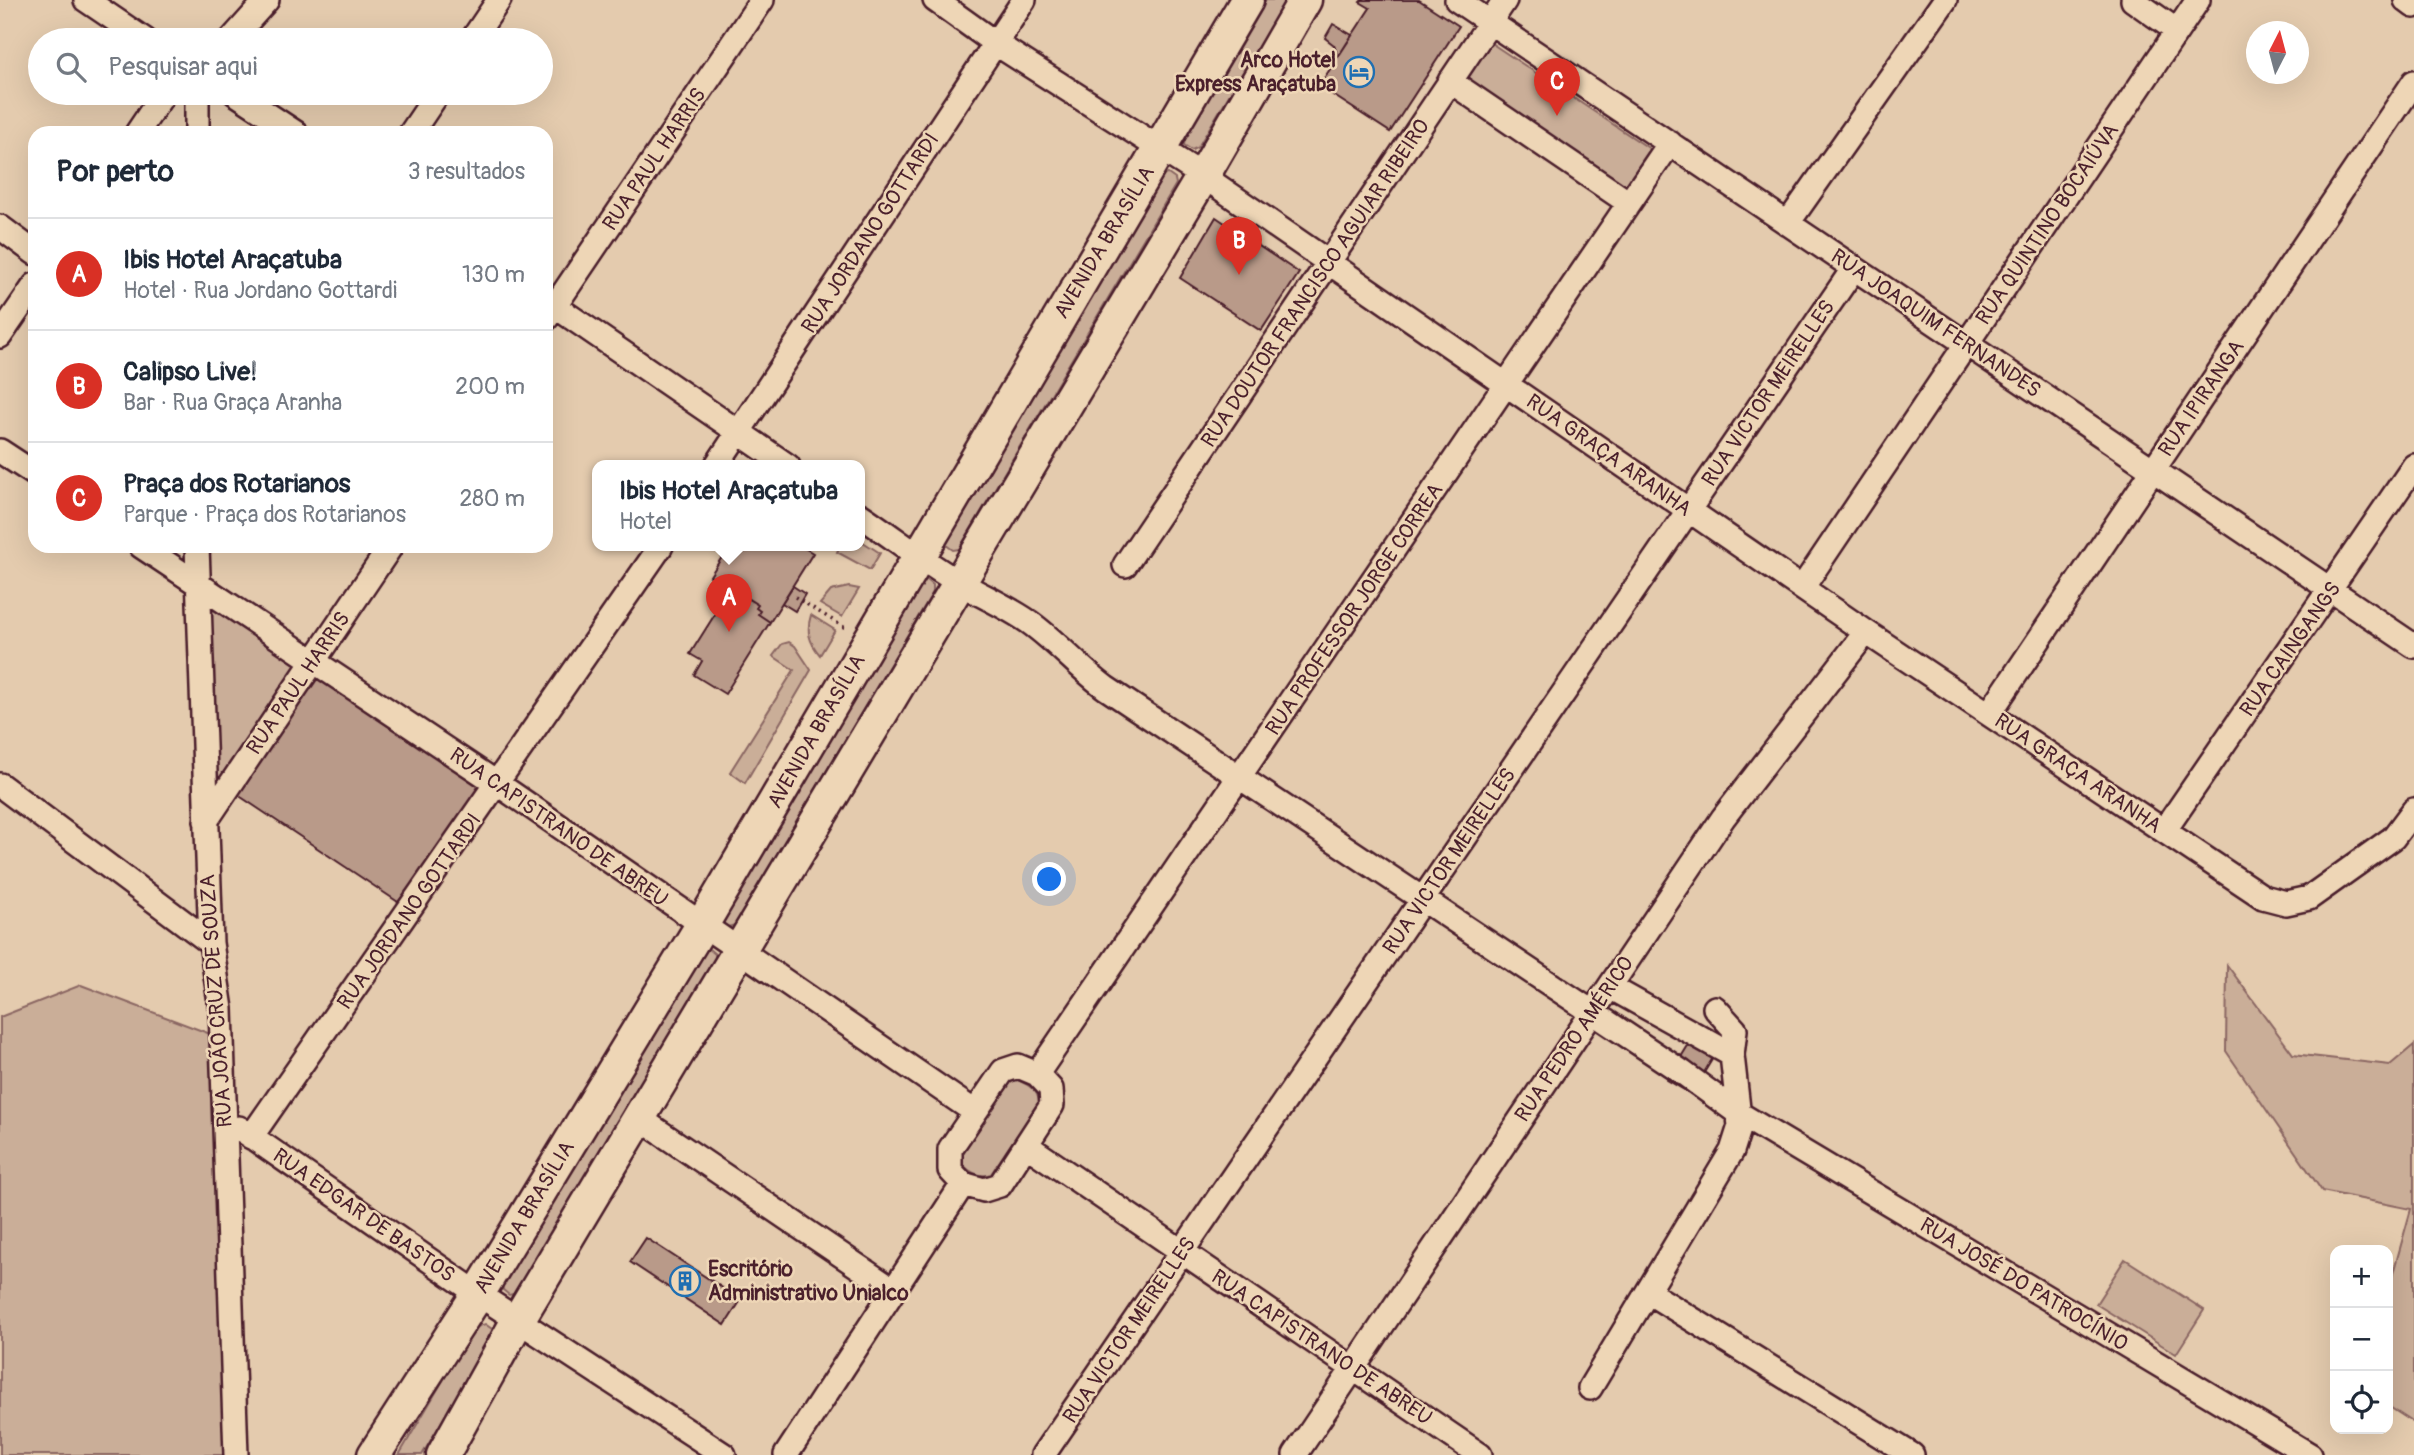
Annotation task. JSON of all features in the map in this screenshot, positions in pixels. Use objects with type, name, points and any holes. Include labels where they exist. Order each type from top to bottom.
[{"type":"main road","name":"AVENIDA BRASÍLIA","points":[[374,1455],[478,1294],[702,925],[1247,0]]},
{"type":"main road","points":[[443,1455],[518,1320],[1203,176],[1305,0]]},
{"type":"street","points":[[86,0],[127,28]]},
{"type":"street","points":[[242,28],[267,0]]},
{"type":"street","points":[[480,28],[499,0]]},
{"type":"street","name":"RUA PAUL HARRIS","points":[[553,302],[762,0]]},
{"type":"street","name":"RUA GRAÇA ARANHA","points":[[935,0],[995,43],[1203,176],[1866,632],[2263,897],[2286,903],[2309,898],[2393,838],[2414,810]]},
{"type":"street","name":"RUA JORDANO GOTTARDI","points":[[720,460],[1024,0]]},
{"type":"street","name":"RUA JOAQUIM FERNANDES","points":[[1457,0],[2414,646]]},
{"type":"street","name":"RUA DOUTOR FRANCISCO AGUIAR RIBEIRO","points":[[1125,565],[1505,0]]},
{"type":"street","points":[[1788,223],[1945,0]]},
{"type":"street","points":[[2133,0],[2177,31]]},
{"type":"street","name":"RUA QUINTINO BOCAIÚVA","points":[[1802,588],[2198,0]]},
{"type":"street","points":[[2406,0],[2414,6]]},
{"type":"street","points":[[1450,81],[1629,202]]},
{"type":"street","name":"RUA IPIRANGA","points":[[1989,714],[2414,82]]},
{"type":"street","points":[[142,126],[156,105]]},
{"type":"street","points":[[197,105],[197,126]]},
{"type":"street","points":[[253,105],[285,126]]},
{"type":"street","points":[[416,126],[430,105]]},
{"type":"street","name":"RUA PROFESSOR JORGE CORREA","points":[[1037,1074],[1670,143]]},
{"type":"street","points":[[0,227],[28,248]]},
{"type":"street","name":"RUA VICTOR MEIRELLES","points":[[1043,1455],[1854,268]]},
{"type":"street","points":[[0,336],[28,295]]},
{"type":"street","points":[[553,311],[779,460]]},
{"type":"street","points":[[0,451],[28,469]]},
{"type":"street","name":"RUA CAINGANGS","points":[[2164,831],[2414,467]]},
{"type":"street","points":[[865,518],[959,582],[997,601],[1028,621],[1049,637],[1086,673],[1592,1014]]},
{"type":"street","name":"RUA JORDANO GOTTARDI","points":[[251,1137],[658,551]]},
{"type":"street","name":"RUA CAPISTRANO DE ABREU","points":[[151,553],[498,784],[975,1112]]},
{"type":"street","name":"RUA JOÃO CRUZ DE SOUZA","points":[[197,553],[211,943],[221,1009],[236,1455]]},
{"type":"street","name":"RUA PAUL HARRIS","points":[[206,821],[386,553]]},
{"type":"street","name":"RUA PEDRO AMÉRICO","points":[[1295,1455],[1723,818],[1866,632]]},
{"type":"street","points":[[0,785],[211,943]]},
{"type":"street","points":[[1610,987],[1732,1055]]},
{"type":"street","points":[[1590,1388],[1732,1151],[1740,1126],[1732,1055],[1735,1030],[1715,1009]]},
{"type":"street","name":"RUA JOSÉ DO PATROCÍNIO","points":[[1592,1014],[1738,1113],[2310,1455]]},
{"type":"street","points":[[1657,1057],[1678,1024]]},
{"type":"street","points":[[1018,1066],[1037,1074],[1051,1089],[1052,1105],[1000,1185],[984,1190],[963,1184],[950,1170],[950,1149],[1003,1071],[1018,1066]]},
{"type":"street","name":"RUA EDGAR DE BASTOS","points":[[225,1118],[478,1294],[724,1455]]},
{"type":"street","points":[[639,1118],[893,1290]]},
{"type":"street","name":"RUA CAPISTRANO DE ABREU","points":[[1026,1145],[1480,1455]]},
{"type":"street","points":[[786,1455],[963,1184]]},
{"type":"street","points":[[1648,1292],[1912,1455]]},
{"type":"path","points":[[795,597],[868,641]]},
{"type":"shaded area","points":[[1266,0],[1286,0],[1198,147],[1192,150],[1184,145],[1185,138]]},
{"type":"shaded area","points":[[1491,43],[1650,149],[1623,189],[1465,82]]},
{"type":"shaded area","points":[[1168,174],[1175,179],[1176,184],[959,549],[953,550],[946,545],[945,540],[1162,175]]},
{"type":"shaded area","points":[[865,543],[880,553],[870,570],[837,552],[865,551]]},
{"type":"shaded area","points":[[926,579],[933,585],[933,592],[735,925],[728,927],[722,923],[721,916],[918,584]]},
{"type":"shaded area","points":[[849,587],[859,589],[842,617],[820,604],[831,591]]},
{"type":"shaded area","points":[[207,601],[308,665],[208,813]]},
{"type":"shaded area","points":[[811,615],[835,630],[820,655],[810,636]]},
{"type":"shaded area","points":[[789,642],[795,646],[811,670],[745,783],[730,772],[794,670],[773,656],[782,644]]},
{"type":"shaded area","points":[[709,949],[715,954],[716,964],[517,1293],[509,1295],[503,1290],[502,1282],[699,952]]},
{"type":"shaded area","points":[[2227,965],[2293,1054],[2390,1065],[2414,1045],[2414,1423],[2393,1409],[2393,1273],[2411,1209],[2322,1191],[2226,1051]]},
{"type":"shaded area","points":[[81,985],[213,1035],[225,1455],[0,1455],[0,1017]]},
{"type":"shaded area","points":[[1018,1080],[1035,1091],[1039,1102],[991,1174],[979,1175],[972,1172],[963,1165],[963,1153],[1011,1082]]},
{"type":"shaded area","points":[[2125,1259],[2204,1310],[2176,1354],[2096,1304]]},
{"type":"shaded area","points":[[485,1324],[492,1329],[491,1339],[422,1455],[399,1455],[474,1328]]},
{"type":"building","points":[[1419,0],[1459,26],[1390,132],[1319,86],[1370,8],[1360,2]]},
{"type":"building","points":[[1333,24],[1352,35],[1338,57],[1334,45],[1325,38]]},
{"type":"building","points":[[1216,217],[1299,273],[1261,331],[1180,278]]},
{"type":"building","points":[[726,551],[813,553],[770,622],[758,614],[758,605],[710,576]]},
{"type":"building","points":[[793,586],[805,594],[795,611],[782,603]]},
{"type":"building","points":[[739,593],[758,605],[758,614],[770,622],[725,694],[694,675],[702,661],[690,654],[722,603],[730,607]]},
{"type":"building","points":[[313,663],[491,783],[398,902],[229,789]]},
{"type":"building","points":[[1695,1034],[1719,1048],[1691,1094],[1667,1080]]},
{"type":"building","name":"Escritório Administrativo Unialco","points":[[646,1238],[741,1300],[725,1325],[630,1262]]},
{"type":"place","name":"Arco Hotel Express Araçatuba","points":[[1359,72]]},
{"type":"place","name":"Praça dos Rotarianos","points":[[1557,116]]},
{"type":"place","name":"Calipso Live!","points":[[1239,275]]},
{"type":"place","name":"Ibis Hotel Araçatuba","points":[[729,632]]},
{"type":"place","name":"Escritório Administrativo Unialco","points":[[685,1281]]}]
